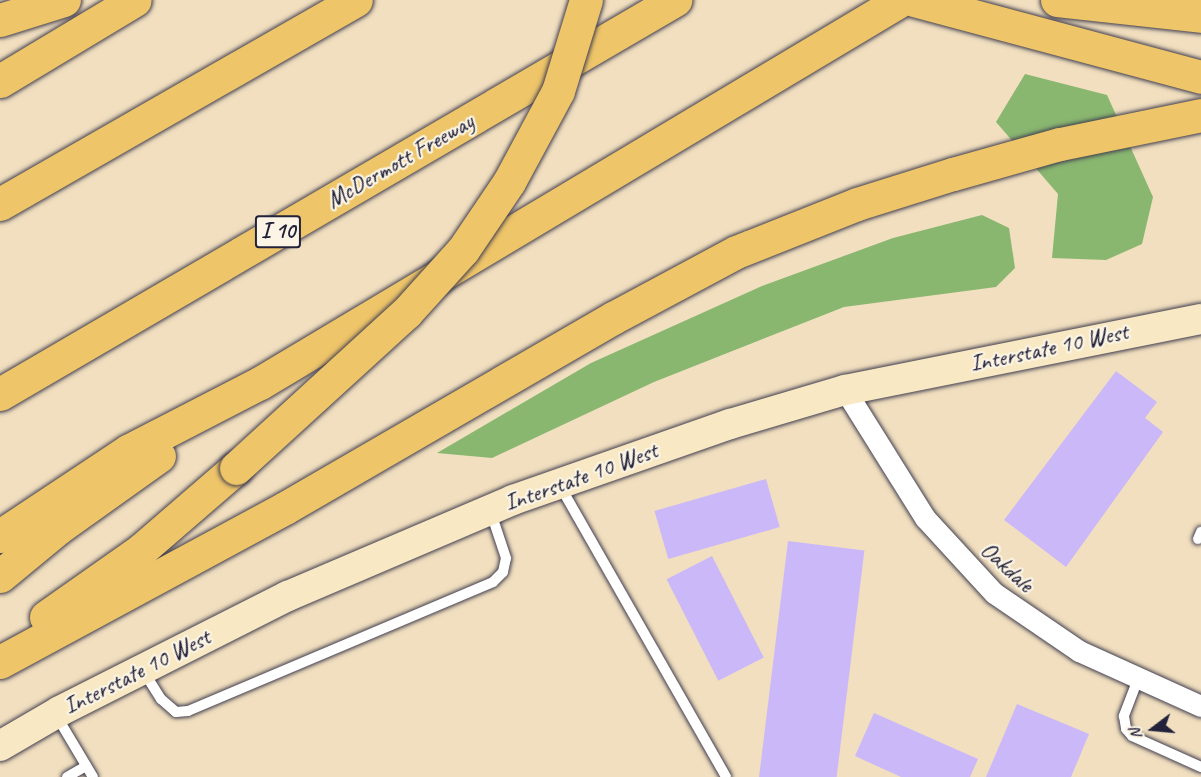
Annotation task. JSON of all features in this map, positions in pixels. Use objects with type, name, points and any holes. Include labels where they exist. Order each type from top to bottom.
[{"type":"highway","points":[[0,20],[64,0]]},
{"type":"highway","points":[[0,81],[135,0]]},
{"type":"highway","points":[[0,649],[141,550],[328,387],[413,305],[463,250],[509,182],[558,91],[586,0]]},
{"type":"highway","name":"McDermott Freeway","points":[[0,394],[675,0]]},
{"type":"highway","points":[[0,536],[128,451],[260,383],[901,0]]},
{"type":"highway","points":[[914,0],[1201,77]]},
{"type":"highway","points":[[1056,0],[1201,16]]},
{"type":"highway","points":[[0,204],[156,111],[345,7]]},
{"type":"highway","points":[[0,88],[38,60]]},
{"type":"highway","points":[[0,662],[285,508],[613,318],[736,252],[857,204],[953,174],[1060,144],[1201,115]]},
{"type":"highway","points":[[0,576],[58,528],[260,383]]},
{"type":"main road","name":"Interstate 10 West","points":[[0,746],[55,713],[288,596],[490,510],[559,484],[730,424],[845,390],[1201,319]]},
{"type":"street","name":"Oakdale","points":[[845,390],[925,518],[958,557],[1035,624],[1078,651],[1138,680],[1201,706]]},
{"type":"lane","points":[[559,484],[726,777]]},
{"type":"lane","points":[[143,669],[162,699],[176,712],[188,711],[493,582],[503,572],[506,558],[490,510]]},
{"type":"lane","points":[[1138,680],[1124,716],[1126,729],[1132,736],[1201,767]]},
{"type":"lane","points":[[55,713],[93,777]]},
{"type":"lane","points":[[67,777],[86,766]]},
{"type":"green space","points":[[1025,74],[1107,95],[1153,197],[1142,244],[1106,260],[1052,258],[1058,194],[996,122]]},
{"type":"green space","points":[[982,215],[1009,228],[1015,268],[996,287],[844,307],[654,382],[492,458],[437,453],[591,363],[762,286],[893,238]]},
{"type":"building","points":[[1116,371],[1157,402],[1145,418],[1163,432],[1066,567],[1004,520]]},
{"type":"building","points":[[766,479],[780,527],[668,559],[654,511]]},
{"type":"building","points":[[788,541],[864,550],[837,777],[759,777]]},
{"type":"building","points":[[712,556],[764,658],[718,681],[667,579]]},
{"type":"building","points":[[1017,704],[1089,734],[1071,777],[986,777]]},
{"type":"building","points":[[874,713],[978,759],[970,777],[901,777],[855,756]]}]
